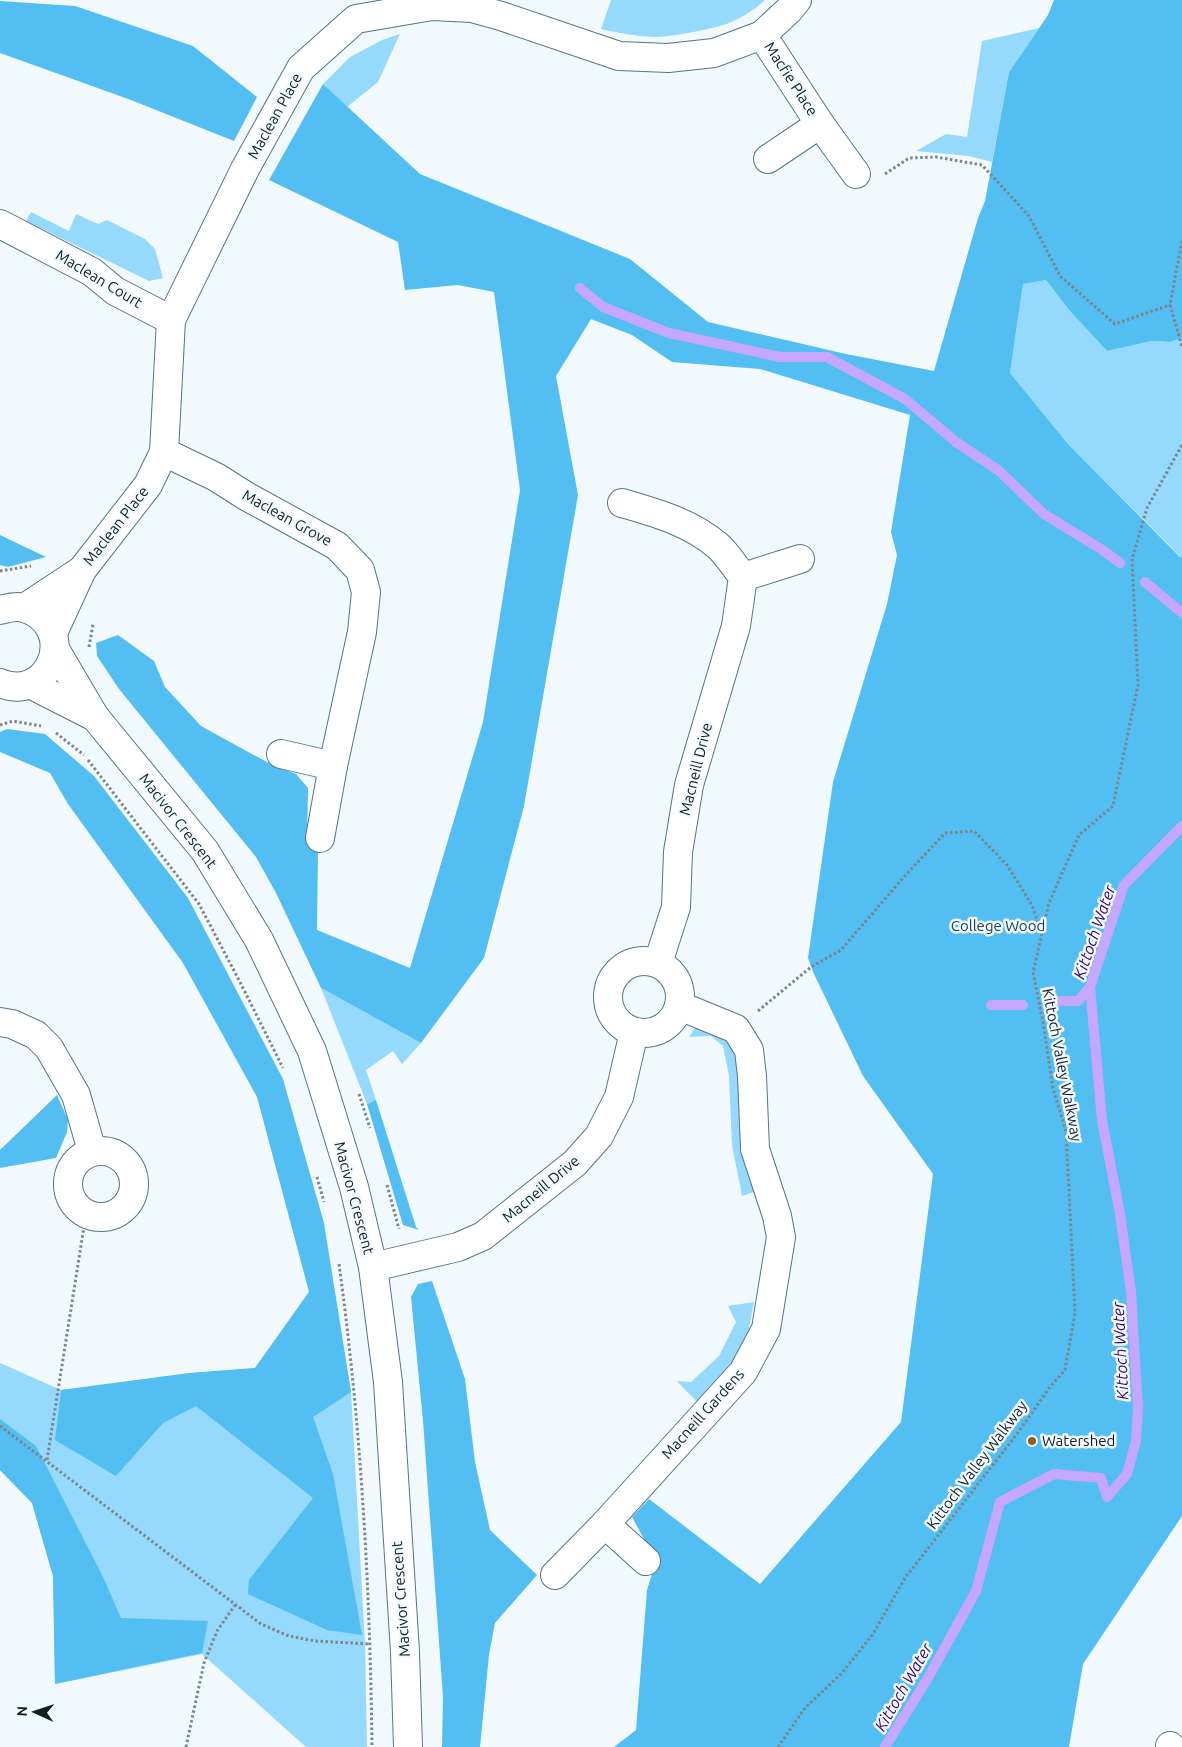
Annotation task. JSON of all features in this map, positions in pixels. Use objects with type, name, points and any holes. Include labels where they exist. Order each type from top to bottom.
[{"type":"street","name":"Maclean Place","points":[[9,686],[43,676],[52,664],[54,641],[82,570],[148,485],[164,452],[171,320],[245,169],[301,68],[352,10],[432,6],[472,8],[619,56],[668,58],[714,53],[762,34],[789,10],[797,0]]},
{"type":"street","name":"Macfie Place","points":[[762,34],[820,124],[856,174]]},
{"type":"street","name":"Macfie Place","points":[[768,159],[820,124]]},
{"type":"street","name":"Maclean Court","points":[[0,224],[92,272],[115,291],[171,320]]},
{"type":"street","name":"Maclean Grove","points":[[164,452],[216,477],[246,496],[337,546],[360,570],[366,592],[362,632],[333,766],[320,838]]},
{"type":"street","points":[[622,503],[671,518],[692,528],[719,547],[743,577],[800,559]]},
{"type":"street","name":"Maclean Place","points":[[13,608],[82,570]]},
{"type":"street","name":"Macneill Drive","points":[[658,963],[676,907],[678,852],[689,785],[736,626],[743,577]]},
{"type":"street","name":"Macivor Crescent","points":[[13,608],[44,619],[95,717],[204,851],[259,940],[312,1051],[354,1187],[373,1267],[388,1382],[405,1652],[408,1747]]},
{"type":"street","name":"Macivor Crescent","points":[[9,686],[95,717]]},
{"type":"street","points":[[281,754],[333,766]]},
{"type":"street","points":[[642,960],[658,963],[669,970],[677,980],[680,1006],[673,1019],[662,1029],[648,1033],[634,1032],[618,1024],[609,1010],[607,992],[613,976],[625,965],[642,960]]},
{"type":"street","points":[[680,1006],[736,1029]]},
{"type":"street","points":[[0,1022],[12,1024],[36,1035],[49,1048],[76,1095],[92,1151]]},
{"type":"street","name":"Macneill Gardens","points":[[556,1575],[743,1372],[766,1329],[781,1237],[778,1216],[756,1148],[749,1050],[736,1029]]},
{"type":"street","name":"Macneill Drive","points":[[373,1267],[458,1247],[483,1236],[576,1162],[599,1136],[619,1098],[634,1032]]},
{"type":"street","points":[[92,1151],[108,1151],[122,1158],[132,1171],[134,1187],[129,1202],[117,1213],[102,1217],[86,1214],[74,1203],[68,1188],[69,1172],[78,1159],[92,1151]]},
{"type":"street","points":[[604,1524],[646,1561]]},
{"type":"path","points":[[856,174],[867,184],[909,158],[936,157],[982,165],[1029,216],[1060,276],[1115,324],[1170,305]]},
{"type":"path","points":[[1182,241],[1170,305],[1182,347]]},
{"type":"path","name":"Kittoch Valley Walkway","points":[[778,1747],[804,1708],[842,1673],[873,1634],[905,1578],[1017,1434],[1050,1387],[1065,1370],[1075,1313],[1066,1131],[1052,1089],[1043,1022],[1033,972],[1049,903],[1079,835],[1113,806],[1138,685],[1132,559],[1148,508],[1182,445]]},
{"type":"path","points":[[0,725],[14,720],[48,727]]},
{"type":"path","points":[[55,733],[84,755],[198,904],[245,992],[285,1075]]},
{"type":"path","points":[[736,1029],[811,967],[841,950],[945,833],[974,831],[1007,865],[1032,905],[1042,935]]},
{"type":"path","points":[[314,1169],[325,1205]]},
{"type":"path","points":[[47,1461],[86,1214]]},
{"type":"path","points":[[338,1260],[356,1404],[369,1644],[372,1747]]},
{"type":"path","points":[[0,1426],[261,1624],[289,1636],[315,1641],[369,1644]]},
{"type":"path","points":[[186,1747],[204,1663],[217,1631],[235,1605]]},
{"type":"shaded area","points":[[611,0],[765,0],[743,16],[722,25],[681,34],[654,37],[601,29]]},
{"type":"shaded area","points":[[1039,28],[1009,72],[992,162],[969,156],[916,151],[946,134],[967,137],[982,41]]},
{"type":"shaded area","points":[[400,34],[378,82],[347,107],[323,84],[350,57],[382,40]]},
{"type":"shaded area","points":[[31,212],[69,231],[76,214],[98,224],[107,220],[145,239],[155,249],[163,278],[149,281],[26,221]]},
{"type":"shaded area","points":[[1046,280],[1069,310],[1107,351],[1152,341],[1170,342],[1182,338],[1182,557],[1068,444],[1010,373],[1023,284]]},
{"type":"shaded area","points":[[321,988],[421,1043],[402,1064],[393,1051],[366,1070],[376,1100],[367,1104]]},
{"type":"shaded area","points":[[703,1026],[732,1038],[738,1057],[759,1190],[742,1196],[732,1145],[729,1076],[723,1046],[711,1036],[689,1037],[695,1028]]},
{"type":"shaded area","points":[[309,1292],[335,1294],[351,1392],[365,1644],[367,1747],[306,1747],[202,1654],[55,1684],[53,1576],[32,1503],[0,1470],[0,1363],[61,1390],[190,1373],[255,1368]]},
{"type":"shaded area","points":[[754,1302],[748,1333],[728,1368],[697,1402],[677,1381],[691,1382],[719,1356],[736,1322],[728,1306]]},
{"type":"green space","name":"College Wood","points":[[1054,0],[1182,0],[1182,338],[1170,342],[1152,341],[1107,351],[1069,310],[1046,280],[1023,284],[1010,373],[1068,444],[1182,557],[1182,1516],[1083,1664],[1069,1747],[614,1747],[636,1730],[647,1590],[656,1561],[632,1517],[649,1499],[760,1584],[901,1422],[933,1174],[863,1076],[808,958],[833,782],[887,604],[897,555],[891,532],[910,415],[760,369],[672,362],[632,335],[591,319],[556,376],[578,495],[524,806],[484,958],[421,1043],[321,988],[276,893],[256,857],[119,689],[97,656],[96,643],[118,635],[154,661],[165,687],[201,726],[274,766],[296,774],[308,788],[307,838],[318,852],[317,930],[410,968],[483,722],[520,490],[494,292],[458,285],[405,290],[398,242],[269,180],[323,84],[420,174],[630,259],[708,322],[846,354],[934,371],[978,218],[985,201],[1009,72],[1048,15]]},
{"type":"green space","points":[[0,1],[75,6],[193,46],[257,97],[234,141],[131,100],[0,53]]},
{"type":"green space","points":[[0,535],[46,557],[8,567],[0,565]]},
{"type":"green space","points":[[7,729],[45,734],[94,776],[188,898],[283,1079],[324,1223],[351,1392],[313,1417],[333,1474],[362,1635],[327,1630],[248,1594],[249,1580],[313,1498],[196,1406],[163,1423],[116,1476],[55,1440],[61,1390],[190,1373],[255,1368],[309,1292],[257,1097],[183,963],[68,804],[50,773],[0,752],[0,732]]},
{"type":"green space","points":[[57,1095],[68,1120],[67,1132],[56,1158],[0,1168],[0,1150]]},
{"type":"green space","points":[[376,1100],[416,1227],[419,1230],[403,1225],[367,1104]]},
{"type":"green space","points":[[432,1281],[465,1379],[475,1462],[490,1530],[537,1575],[495,1623],[489,1655],[480,1747],[442,1747],[443,1697],[423,1421],[411,1297],[418,1284]]},
{"type":"green space","points":[[0,1419],[36,1446],[103,1577],[121,1618],[208,1621],[202,1653],[55,1684],[53,1576],[32,1503],[0,1470]]},
{"type":"waterway","points":[[580,288],[603,307],[669,333],[780,357],[827,357],[905,399],[956,442],[998,470],[1044,514],[1120,563]]},
{"type":"waterway","points":[[1145,582],[1182,613]]},
{"type":"waterway","name":"Kittoch Water","points":[[885,1747],[928,1678],[976,1591],[1000,1502],[1054,1474],[1101,1478],[1107,1497],[1127,1474],[1136,1441],[1138,1409],[1131,1292],[1120,1214],[1102,1120],[1090,987],[1124,885],[1182,826]]},
{"type":"waterway","points":[[1053,1001],[1078,1001],[1090,987]]},
{"type":"waterway","points":[[991,1005],[1023,1005]]},
{"type":"place","name":"Watershed","points":[[1032,1441]]}]
